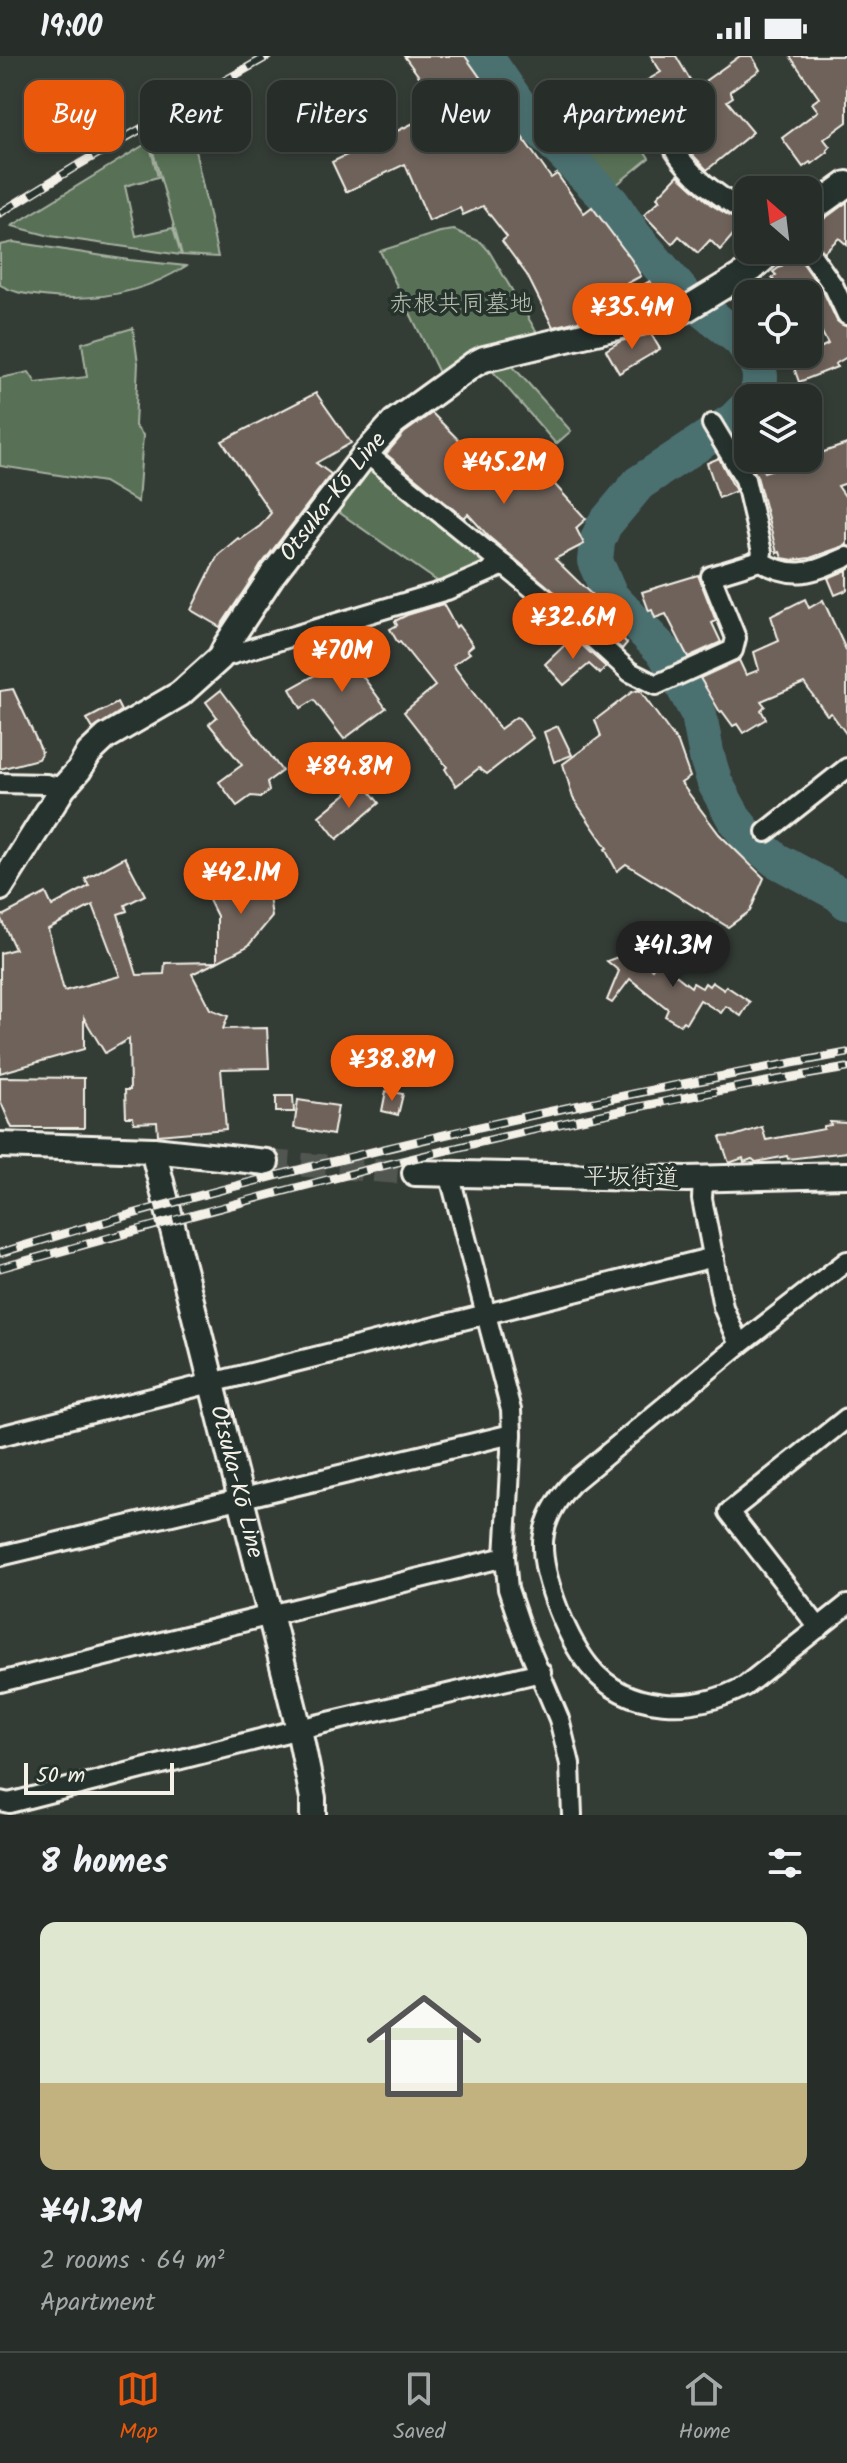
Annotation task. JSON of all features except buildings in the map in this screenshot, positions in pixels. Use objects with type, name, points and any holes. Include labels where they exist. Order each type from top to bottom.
[{"type":"main road","points":[[822,202],[847,184]]},
{"type":"main road","name":"Ōtsuka-Kō Line","points":[[0,888],[63,788],[89,753],[106,737],[180,694],[220,658],[273,574],[366,453],[394,422],[484,359],[696,304],[758,264]]},
{"type":"main road","points":[[0,1145],[153,1150],[266,1162]]},
{"type":"main road","name":"Ōtsuka-Kō Line","points":[[153,1150],[299,1729],[313,1798],[313,1815]]},
{"type":"main road","name":"平坂街道","points":[[415,1173],[703,1179],[847,1175]]},
{"type":"street","points":[[676,152],[684,165],[718,197],[734,207]]},
{"type":"street","points":[[822,264],[841,284],[847,315]]},
{"type":"street","points":[[712,424],[745,479],[762,552],[760,561]]},
{"type":"street","points":[[366,453],[630,672],[656,685],[733,650],[736,638],[711,576],[760,561],[778,572],[812,572],[847,557]]},
{"type":"street","points":[[220,658],[447,590],[504,565]]},
{"type":"street","points":[[766,832],[847,768]]},
{"type":"street","points":[[0,783],[46,784],[63,788]]},
{"type":"street","points":[[449,1173],[511,1410],[505,1557],[508,1589],[559,1719],[570,1764],[572,1815]]},
{"type":"street","points":[[703,1179],[702,1199],[723,1307],[739,1345]]},
{"type":"street","points":[[0,1436],[714,1257]]},
{"type":"street","points":[[847,1261],[739,1345],[562,1495],[542,1535],[544,1570],[561,1618],[589,1666],[616,1688],[642,1700],[685,1704],[731,1694],[847,1605]]},
{"type":"street","points":[[819,1628],[729,1512],[847,1418]]},
{"type":"street","points":[[0,1556],[512,1434]]},
{"type":"street","points":[[0,1682],[505,1557]]},
{"type":"street","points":[[0,1801],[9,1803],[299,1729],[541,1672]]},
{"type":"green space","points":[[140,148],[140,152],[152,152],[158,177],[125,186],[136,236],[173,228],[181,255],[50,236],[12,226]]},
{"type":"green space","points":[[153,152],[196,152],[218,257],[182,255]]},
{"type":"green space","points":[[580,152],[645,152],[649,158],[615,186]]},
{"type":"green space","name":"赤根共同墓地","points":[[454,230],[481,242],[489,251],[540,338],[440,375],[380,251]]},
{"type":"green space","points":[[14,242],[186,266],[152,283],[117,294],[80,298],[31,295],[0,285],[0,245]]},
{"type":"green space","points":[[133,328],[138,363],[135,426],[143,435],[138,502],[104,482],[0,466],[0,378],[29,372],[36,383],[87,377],[82,343]]},
{"type":"green space","points":[[508,361],[571,431],[556,444],[489,367]]},
{"type":"green space","points":[[367,459],[491,561],[440,583],[330,506]]},
{"type":"waterway","points":[[485,56],[524,113],[612,203],[635,237],[685,296],[734,334]]},
{"type":"waterway","points":[[758,368],[759,384]]},
{"type":"waterway","points":[[734,420],[639,483],[604,525],[597,542],[595,561],[611,597],[665,653],[699,715],[715,783],[735,820],[750,839],[776,860],[839,894],[847,902]]},
{"type":"tunnel","points":[[266,1162],[415,1173]]},
{"type":"railway","points":[[0,213],[268,56]]},
{"type":"railway","points":[[0,1253],[209,1193],[420,1140],[633,1094],[847,1053]]},
{"type":"railway","points":[[0,1268],[421,1156],[633,1108],[847,1068]]}]
